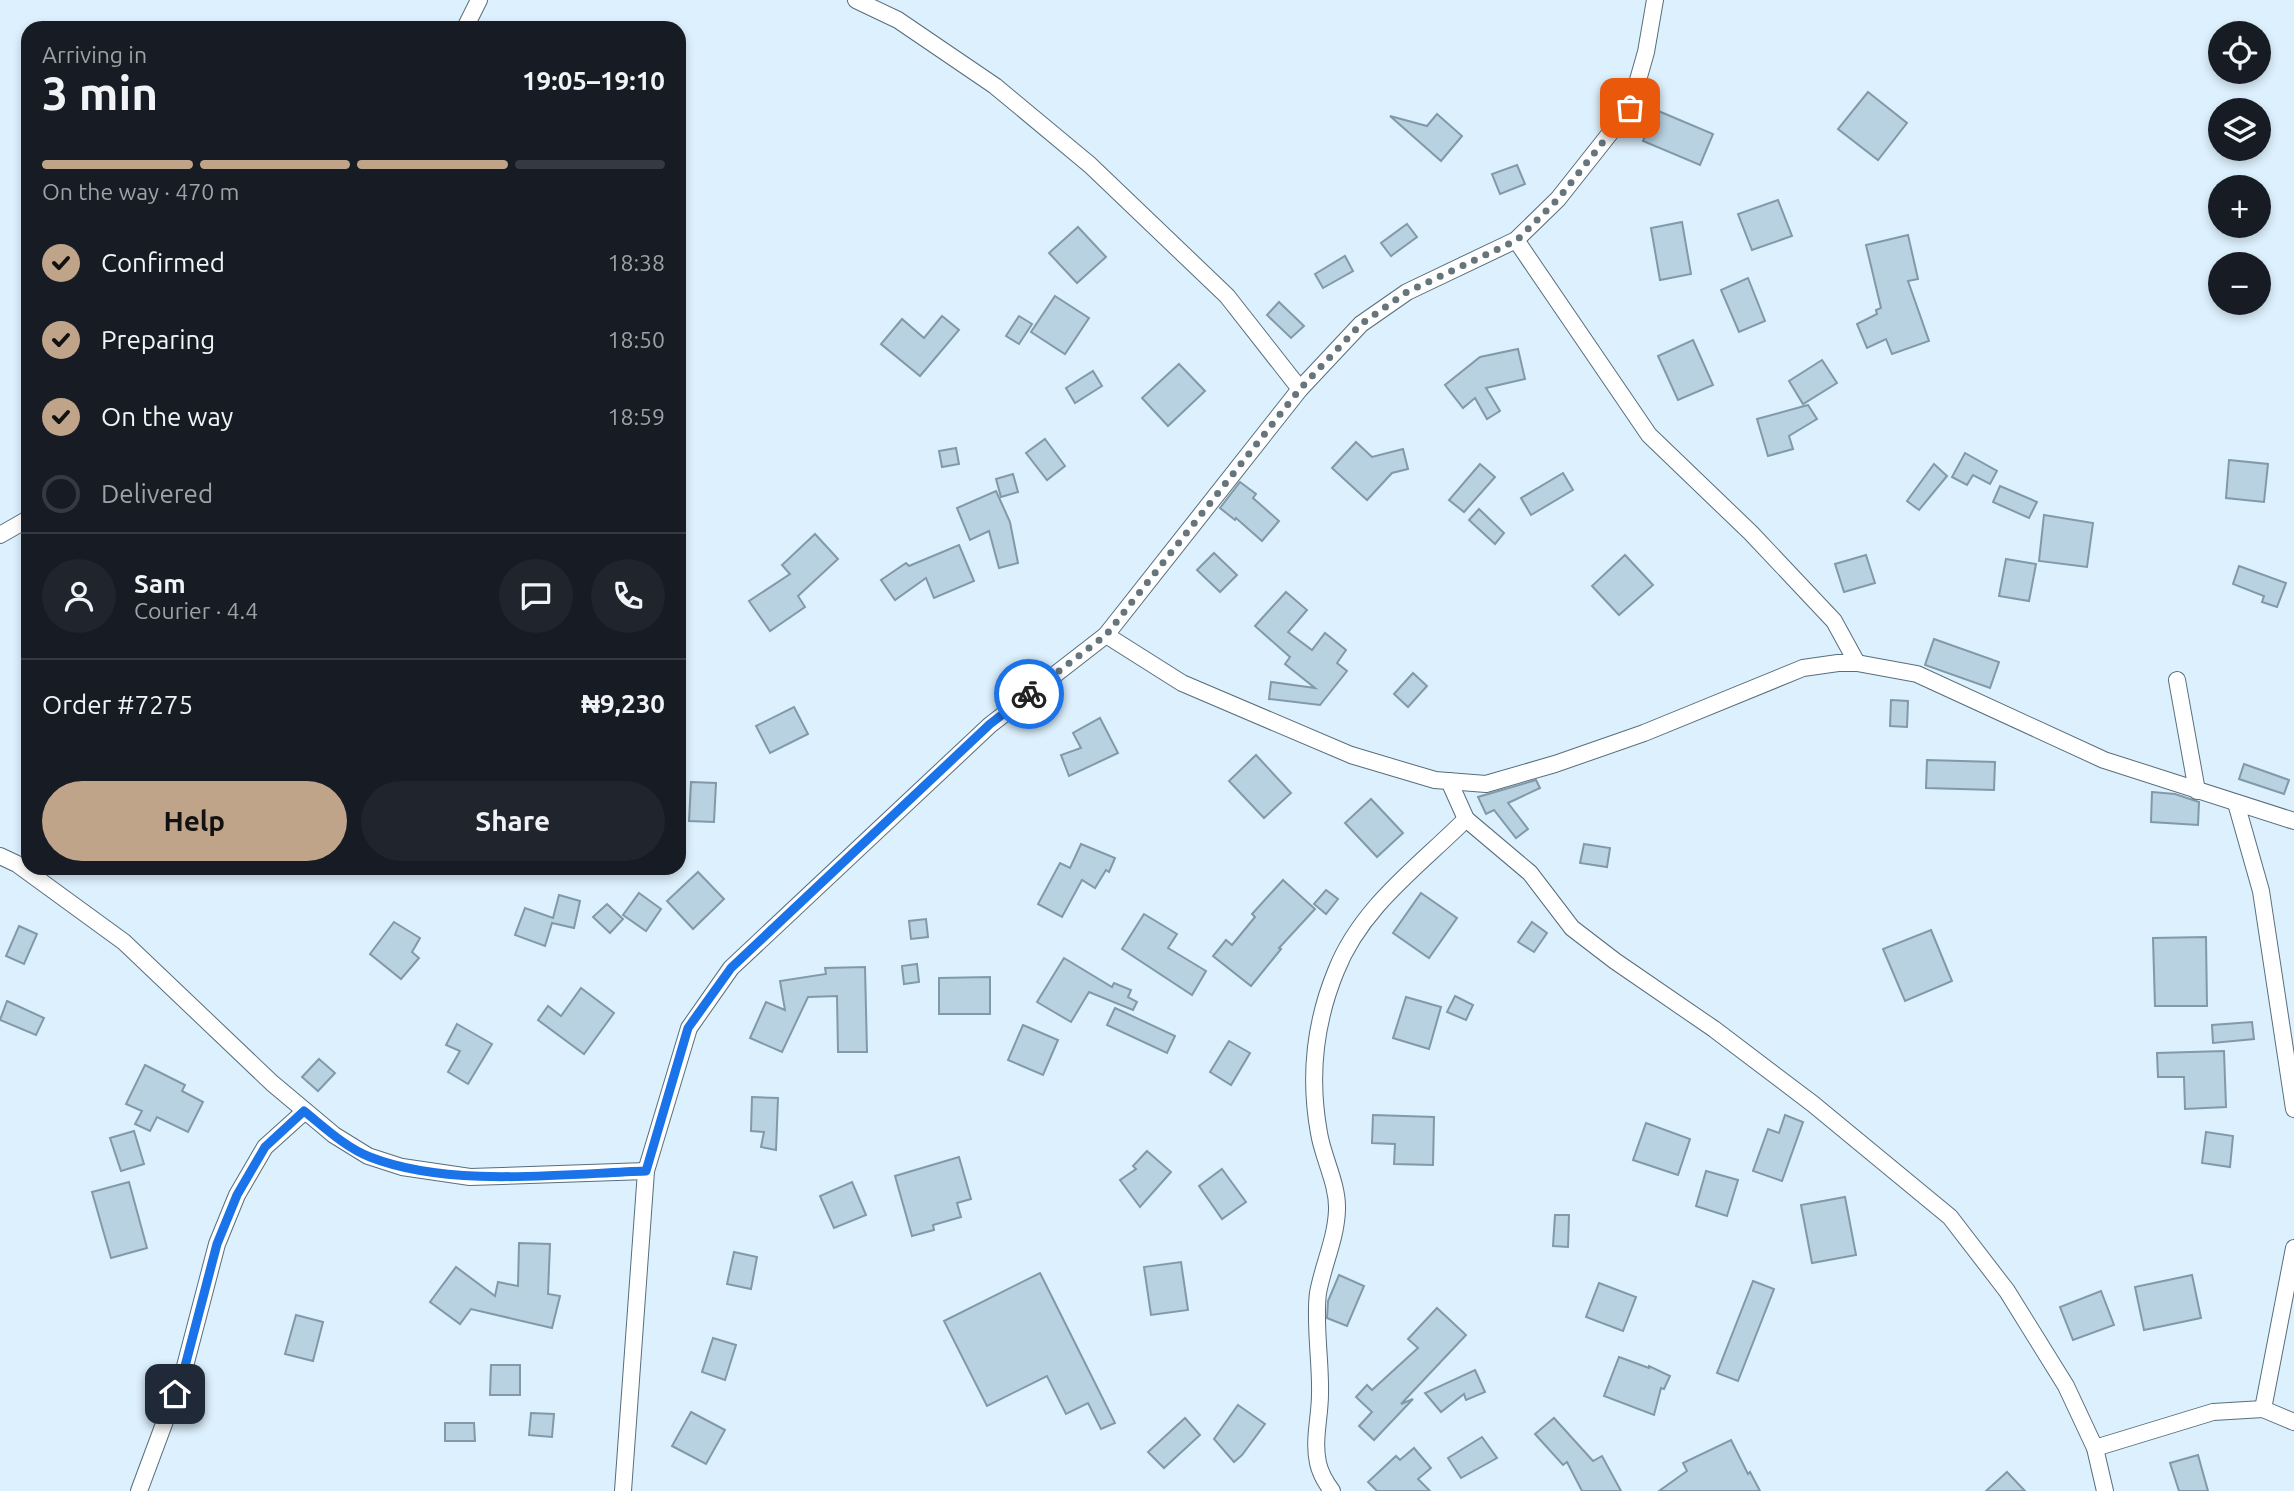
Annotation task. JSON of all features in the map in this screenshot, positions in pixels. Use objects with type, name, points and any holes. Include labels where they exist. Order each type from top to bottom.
[{"type":"street","points":[[468,21],[479,0]]},
{"type":"street","points":[[856,0],[898,20],[995,86],[1090,164],[1227,296],[1300,389]]},
{"type":"street","points":[[623,1491],[646,1171],[688,1028],[731,968],[990,724],[1106,635],[1300,389],[1361,324],[1407,292],[1517,240],[1558,199],[1630,108],[1646,52],[1656,0]]},
{"type":"street","points":[[1517,240],[1649,435],[1751,533],[1834,621],[1857,663]]},
{"type":"street","points":[[0,535],[21,523]]},
{"type":"street","points":[[1106,635],[1182,683],[1351,755],[1422,777],[1486,783],[1555,764],[1644,733],[1803,668],[1857,663],[1917,674],[2104,760],[2236,803],[2290,816]]},
{"type":"street","points":[[2177,680],[2197,791]]},
{"type":"street","points":[[1449,781],[1466,819],[1530,873],[1572,928],[1714,1029],[1813,1104],[1950,1217],[2007,1291],[2066,1386],[2095,1448],[2105,1491]]},
{"type":"street","points":[[2236,803],[2261,891],[2294,1109]]},
{"type":"street","points":[[1332,1491],[1318,1464],[1316,1443],[1321,1395],[1318,1294],[1335,1232],[1338,1208],[1319,1133],[1313,1070],[1320,1018],[1336,971],[1354,933],[1379,903],[1466,819]]},
{"type":"street","points":[[0,856],[21,859]]},
{"type":"street","points":[[42,875],[124,942],[304,1111],[334,1135],[368,1156],[402,1167],[470,1177],[646,1171]]},
{"type":"street","points":[[139,1491],[184,1370],[217,1244],[237,1195],[265,1147],[304,1111]]},
{"type":"street","points":[[2263,1409],[2294,1248]]},
{"type":"street","points":[[2095,1448],[2213,1412],[2263,1409],[2294,1422]]},
{"type":"building","points":[[1868,92],[1907,123],[1878,160],[1838,129]]},
{"type":"building","points":[[1656,110],[1713,134],[1700,165],[1643,141]]},
{"type":"building","points":[[1437,114],[1462,136],[1441,161],[1390,116],[1427,126]]},
{"type":"building","points":[[1517,165],[1525,184],[1500,194],[1492,174]]},
{"type":"building","points":[[1778,200],[1792,236],[1752,250],[1738,214]]},
{"type":"building","points":[[1682,222],[1691,274],[1660,280],[1651,228]]},
{"type":"building","points":[[1407,224],[1417,237],[1391,256],[1381,243]]},
{"type":"building","points":[[1078,227],[1106,257],[1077,283],[1049,253]]},
{"type":"building","points":[[1908,235],[1918,279],[1908,281],[1929,341],[1892,354],[1886,339],[1867,348],[1857,324],[1877,314],[1876,310],[1881,308],[1866,245]]},
{"type":"building","points":[[1345,256],[1353,271],[1323,288],[1315,274]]},
{"type":"building","points":[[1748,278],[1765,321],[1739,332],[1721,290]]},
{"type":"building","points":[[1055,296],[1089,318],[1065,354],[1031,332]]},
{"type":"building","points":[[1279,302],[1304,326],[1291,338],[1267,315]]},
{"type":"building","points":[[942,316],[959,330],[920,376],[881,344],[902,319],[924,338]]},
{"type":"building","points":[[1019,316],[1032,324],[1019,344],[1006,336]]},
{"type":"building","points":[[1693,340],[1713,385],[1678,400],[1658,356]]},
{"type":"building","points":[[1518,349],[1525,379],[1486,388],[1500,411],[1487,419],[1475,398],[1463,408],[1445,385],[1480,357]]},
{"type":"building","points":[[1822,360],[1837,383],[1803,404],[1789,381]]},
{"type":"building","points":[[1179,364],[1205,391],[1168,426],[1142,398]]},
{"type":"building","points":[[1093,371],[1102,386],[1075,403],[1066,388]]},
{"type":"building","points":[[1808,405],[1817,419],[1789,436],[1793,449],[1768,456],[1757,419]]},
{"type":"building","points":[[1045,439],[1065,466],[1047,480],[1026,453]]},
{"type":"building","points":[[1356,442],[1372,457],[1403,449],[1408,469],[1392,473],[1367,500],[1332,468]]},
{"type":"building","points":[[956,448],[959,464],[942,467],[939,451]]},
{"type":"building","points":[[1965,453],[1997,471],[1990,484],[1973,475],[1967,485],[1952,477]]},
{"type":"building","points":[[2229,460],[2268,464],[2264,502],[2226,498]]},
{"type":"building","points":[[1480,464],[1495,477],[1464,512],[1449,500]]},
{"type":"building","points":[[1934,464],[1947,476],[1919,510],[1907,501]]},
{"type":"building","points":[[1563,473],[1573,490],[1531,515],[1521,498]]},
{"type":"building","points":[[1013,474],[1018,492],[1001,497],[996,479]]},
{"type":"building","points":[[1240,482],[1256,494],[1253,498],[1279,521],[1262,541],[1220,508]]},
{"type":"building","points":[[2000,486],[2037,502],[2029,518],[1993,502]]},
{"type":"building","points":[[996,491],[1010,522],[1018,563],[999,568],[989,531],[970,540],[957,508]]},
{"type":"building","points":[[1479,509],[1504,533],[1495,544],[1469,520]]},
{"type":"building","points":[[2044,515],[2093,523],[2087,567],[2039,561]]},
{"type":"building","points":[[815,534],[838,559],[798,596],[805,607],[770,631],[749,601],[790,574],[782,565]]},
{"type":"building","points":[[959,545],[974,581],[934,598],[926,578],[895,600],[881,580],[906,563],[909,566]]},
{"type":"building","points":[[1214,553],[1237,575],[1220,592],[1197,570]]},
{"type":"building","points":[[1625,555],[1653,585],[1619,615],[1592,586]]},
{"type":"building","points":[[1866,555],[1875,583],[1844,592],[1835,564]]},
{"type":"building","points":[[2006,559],[2036,564],[2029,601],[1999,596]]},
{"type":"building","points":[[2239,566],[2286,583],[2277,607],[2262,602],[2264,596],[2233,584]]},
{"type":"building","points":[[1286,592],[1307,610],[1288,632],[1312,650],[1325,633],[1346,650],[1337,663],[1347,671],[1320,705],[1269,699],[1271,682],[1315,688],[1285,664],[1290,657],[1255,626]]},
{"type":"building","points":[[1934,639],[1999,662],[1990,688],[1925,665]]},
{"type":"building","points":[[1413,673],[1427,686],[1408,707],[1394,694]]},
{"type":"building","points":[[1891,700],[1908,701],[1907,727],[1890,726]]},
{"type":"building","points":[[794,707],[808,734],[770,753],[756,726]]},
{"type":"building","points":[[1100,718],[1118,753],[1069,776],[1061,755],[1081,748],[1073,733]]},
{"type":"building","points":[[1256,755],[1291,793],[1264,818],[1229,781]]},
{"type":"building","points":[[1927,760],[1995,762],[1994,790],[1926,788]]},
{"type":"building","points":[[2244,764],[2289,780],[2284,794],[2239,779]]},
{"type":"building","points":[[1536,780],[1540,788],[1508,803],[1528,829],[1516,838],[1494,810],[1486,814],[1478,797]]},
{"type":"building","points":[[691,782],[716,783],[714,822],[689,821]]},
{"type":"building","points":[[2152,792],[2175,794],[2199,802],[2198,825],[2151,822]]},
{"type":"building","points":[[1371,799],[1403,833],[1377,857],[1345,823]]},
{"type":"building","points":[[1081,844],[1115,858],[1109,872],[1106,870],[1095,888],[1082,880],[1062,917],[1038,904],[1060,863],[1070,868]]},
{"type":"building","points":[[1584,844],[1610,848],[1607,867],[1580,863]]},
{"type":"building","points":[[698,872],[724,899],[693,929],[667,901]]},
{"type":"building","points":[[1283,880],[1315,909],[1279,948],[1281,949],[1251,986],[1213,956],[1226,940],[1232,945],[1255,917],[1252,914]]},
{"type":"building","points":[[1326,890],[1338,899],[1326,914],[1314,904]]},
{"type":"building","points":[[639,893],[661,909],[646,931],[623,915]]},
{"type":"building","points":[[1421,893],[1457,918],[1429,958],[1393,933]]},
{"type":"building","points":[[559,895],[580,901],[574,928],[552,923],[545,946],[515,935],[525,908],[553,918]]},
{"type":"building","points":[[607,904],[623,919],[610,933],[593,917]]},
{"type":"building","points":[[1144,914],[1177,934],[1168,948],[1206,971],[1192,995],[1122,949]]},
{"type":"building","points":[[926,919],[928,937],[911,939],[909,921]]},
{"type":"building","points":[[394,922],[420,938],[412,952],[419,958],[401,979],[370,954]]},
{"type":"building","points":[[1532,922],[1547,933],[1534,952],[1518,942]]},
{"type":"building","points":[[19,926],[37,934],[24,964],[6,956]]},
{"type":"building","points":[[1931,930],[1952,981],[1905,1001],[1883,949]]},
{"type":"building","points":[[2206,937],[2207,1006],[2155,1006],[2153,938]]},
{"type":"building","points":[[1064,958],[1112,987],[1114,983],[1131,990],[1128,997],[1137,1002],[1133,1010],[1089,992],[1071,1022],[1037,1002]]},
{"type":"building","points":[[917,964],[919,982],[904,984],[902,966]]},
{"type":"building","points":[[865,967],[867,1052],[838,1052],[837,996],[808,997],[782,1052],[750,1038],[766,1002],[785,1010],[780,981],[826,974],[825,968]]},
{"type":"building","points":[[990,977],[990,1014],[939,1014],[939,978]]},
{"type":"building","points":[[581,988],[614,1013],[584,1054],[538,1020],[548,1006],[561,1016]]},
{"type":"building","points":[[1455,996],[1473,1005],[1466,1020],[1447,1012]]},
{"type":"building","points":[[1406,997],[1441,1007],[1429,1049],[1393,1038]]},
{"type":"building","points":[[7,1001],[44,1018],[36,1035],[0,1020]]},
{"type":"building","points":[[1115,1008],[1175,1036],[1167,1053],[1107,1025]]},
{"type":"building","points":[[2252,1022],[2254,1039],[2213,1043],[2212,1025]]},
{"type":"building","points":[[457,1024],[492,1044],[468,1084],[448,1072],[460,1051],[446,1045]]},
{"type":"building","points":[[1023,1025],[1058,1040],[1043,1075],[1008,1060]]},
{"type":"building","points":[[1229,1041],[1250,1053],[1231,1085],[1210,1072]]},
{"type":"building","points":[[2224,1051],[2226,1107],[2185,1109],[2184,1077],[2158,1077],[2157,1053]]},
{"type":"building","points":[[319,1059],[335,1073],[318,1091],[302,1077]]},
{"type":"building","points":[[145,1065],[185,1085],[182,1091],[203,1102],[188,1132],[157,1117],[150,1131],[135,1124],[142,1111],[126,1104]]},
{"type":"building","points":[[752,1097],[778,1098],[776,1150],[761,1147],[764,1132],[751,1131]]},
{"type":"building","points":[[1373,1115],[1434,1117],[1433,1165],[1394,1164],[1395,1144],[1372,1143]]},
{"type":"building","points":[[1785,1115],[1803,1122],[1782,1181],[1753,1171],[1768,1129],[1779,1133]]},
{"type":"building","points":[[1646,1123],[1690,1139],[1678,1175],[1633,1160]]},
{"type":"building","points":[[134,1131],[144,1164],[121,1171],[110,1138]]},
{"type":"building","points":[[2206,1132],[2233,1136],[2230,1167],[2202,1163]]},
{"type":"building","points":[[1147,1151],[1171,1172],[1140,1207],[1120,1180],[1136,1169],[1133,1166]]},
{"type":"building","points":[[959,1157],[971,1199],[957,1203],[961,1217],[933,1225],[934,1230],[912,1236],[895,1176]]},
{"type":"building","points":[[1222,1169],[1246,1202],[1222,1219],[1199,1186]]},
{"type":"building","points":[[1706,1171],[1738,1180],[1727,1216],[1696,1206]]},
{"type":"building","points":[[129,1182],[147,1248],[111,1258],[92,1192]]},
{"type":"building","points":[[852,1182],[866,1215],[834,1228],[820,1196]]},
{"type":"building","points":[[1845,1197],[1856,1255],[1812,1263],[1801,1205]]},
{"type":"building","points":[[1555,1215],[1569,1215],[1568,1247],[1553,1246]]},
{"type":"building","points":[[519,1243],[550,1244],[548,1294],[560,1296],[552,1328],[471,1309],[460,1324],[430,1302],[456,1267],[495,1296],[498,1282],[518,1286]]},
{"type":"building","points":[[734,1252],[757,1257],[751,1289],[727,1284]]},
{"type":"building","points":[[1181,1262],[1188,1310],[1151,1315],[1144,1267]]},
{"type":"building","points":[[1040,1273],[1115,1423],[1101,1429],[1088,1403],[1066,1414],[1047,1376],[987,1406],[944,1321]]},
{"type":"building","points":[[1339,1275],[1364,1286],[1347,1326],[1327,1318],[1328,1301]]},
{"type":"building","points":[[2192,1275],[2201,1318],[2144,1330],[2135,1287]]},
{"type":"building","points":[[1753,1281],[1774,1289],[1738,1381],[1717,1373]]},
{"type":"building","points":[[1599,1283],[1636,1297],[1623,1331],[1586,1317]]},
{"type":"building","points":[[2101,1291],[2114,1325],[2073,1340],[2060,1307]]},
{"type":"building","points":[[1437,1308],[1466,1335],[1401,1404],[1413,1399],[1374,1440],[1359,1426],[1372,1412],[1356,1397],[1367,1385],[1372,1390],[1418,1348],[1408,1339]]},
{"type":"building","points":[[296,1315],[323,1322],[313,1361],[285,1354]]},
{"type":"building","points":[[713,1338],[736,1345],[725,1380],[702,1372]]},
{"type":"building","points":[[1619,1357],[1670,1376],[1664,1389],[1661,1388],[1654,1415],[1604,1396]]},
{"type":"building","points":[[491,1365],[520,1365],[520,1395],[490,1395]]},
{"type":"building","points":[[1475,1370],[1485,1392],[1466,1400],[1464,1394],[1441,1412],[1425,1393]]},
{"type":"building","points":[[1238,1405],[1265,1424],[1234,1462],[1214,1439]]},
{"type":"building","points":[[691,1412],[725,1430],[706,1464],[672,1446]]},
{"type":"building","points":[[531,1413],[554,1414],[552,1437],[529,1435]]},
{"type":"building","points":[[1185,1418],[1200,1435],[1164,1468],[1148,1452]]},
{"type":"building","points":[[1554,1418],[1593,1461],[1602,1456],[1621,1491],[1582,1491],[1567,1462],[1563,1465],[1535,1434]]},
{"type":"building","points":[[445,1423],[474,1423],[475,1441],[445,1441]]},
{"type":"building","points":[[1482,1437],[1497,1458],[1461,1478],[1448,1458]]},
{"type":"building","points":[[1731,1440],[1760,1491],[1659,1491],[1687,1471],[1683,1463]]},
{"type":"building","points":[[1414,1448],[1431,1468],[1418,1479],[1430,1491],[1377,1491],[1368,1482],[1396,1456],[1400,1460]]},
{"type":"building","points":[[2198,1455],[2208,1491],[2179,1491],[2170,1463]]},
{"type":"building","points":[[2007,1472],[2025,1491],[1986,1491]]},
{"type":"way so far","points":[[1029,694],[1106,635],[1300,389],[1361,324],[1407,292],[1517,240],[1558,199],[1630,108]]},
{"type":"route","points":[[175,1394],[184,1370],[217,1244],[237,1195],[265,1147],[304,1111],[334,1135],[368,1156],[402,1167],[470,1177],[646,1171],[688,1028],[731,968],[990,724],[1029,694]]}]
